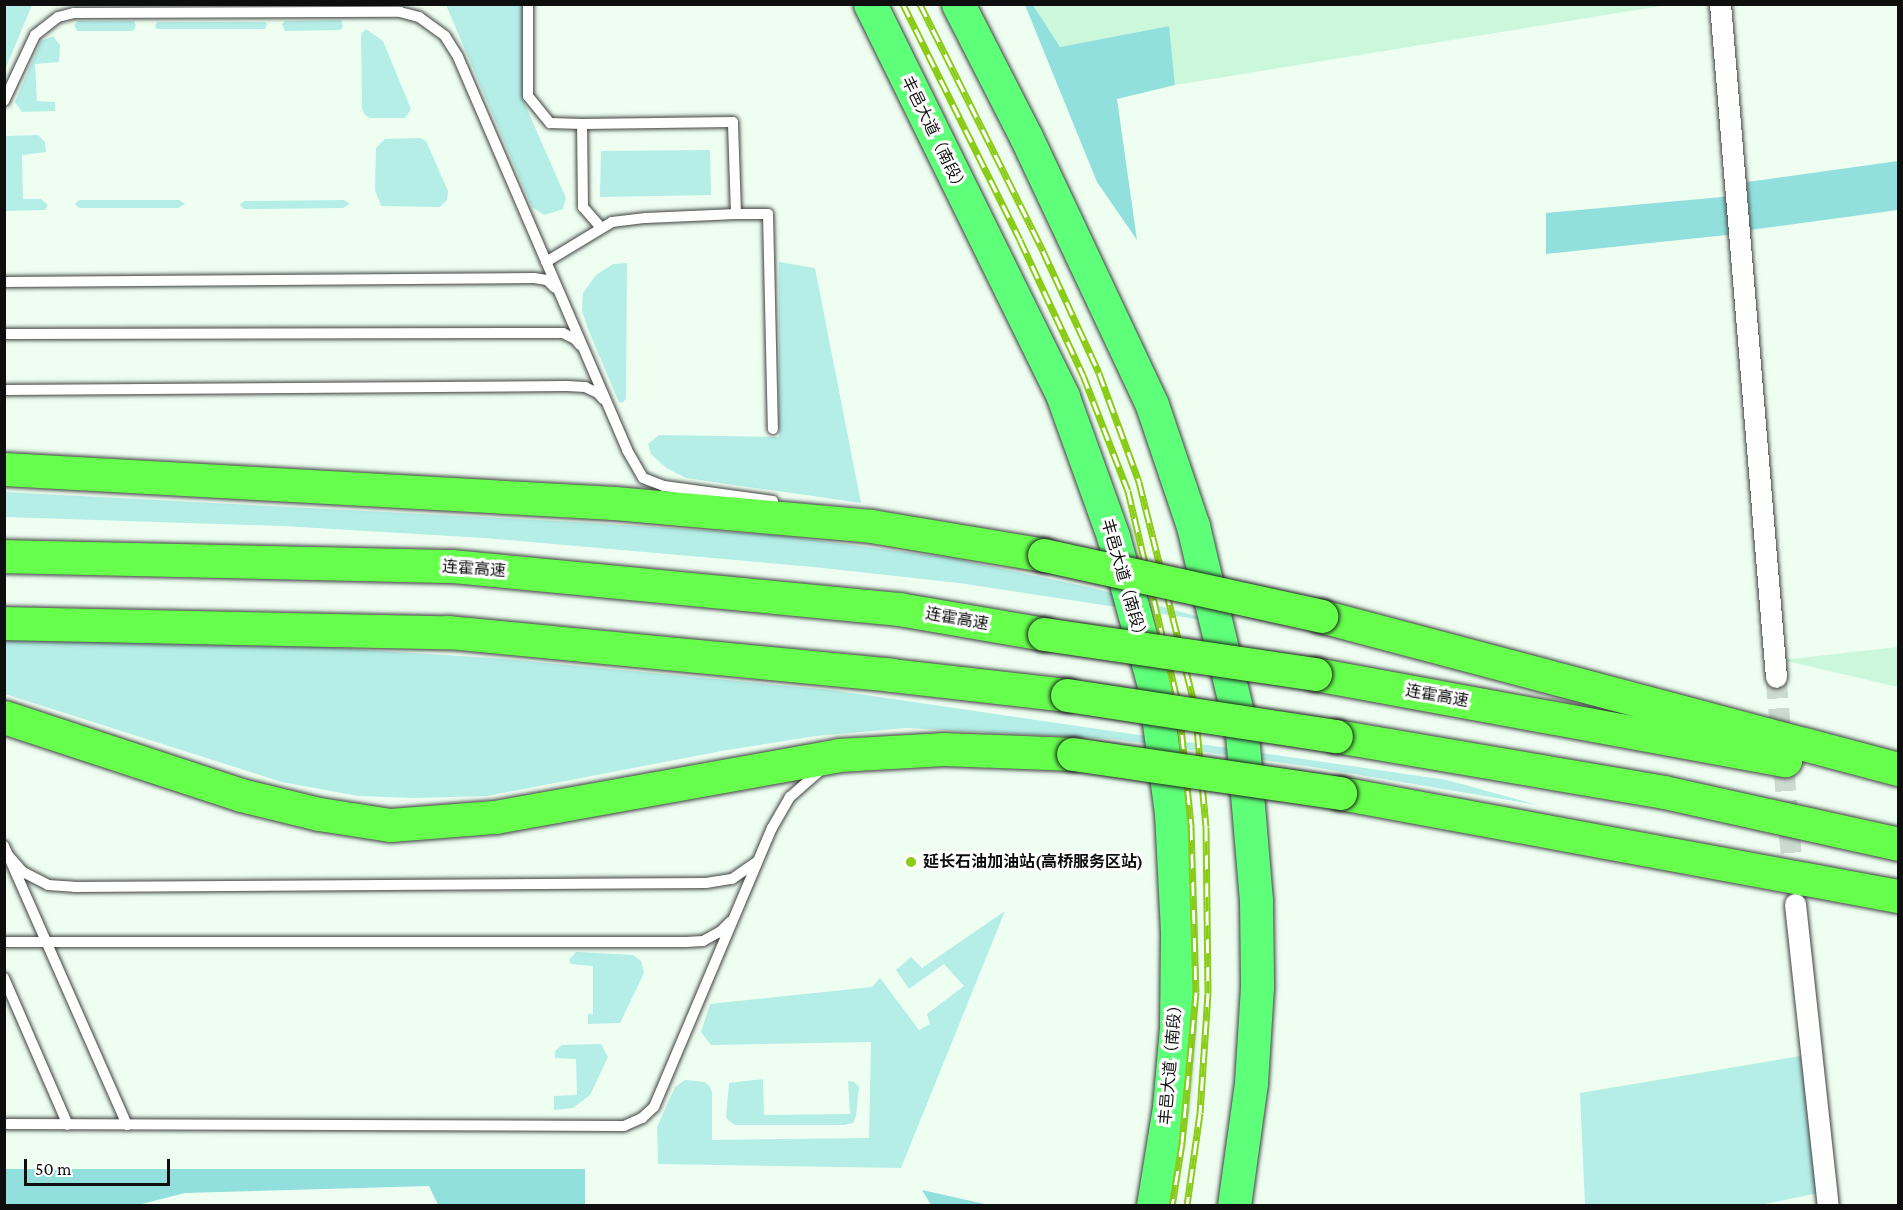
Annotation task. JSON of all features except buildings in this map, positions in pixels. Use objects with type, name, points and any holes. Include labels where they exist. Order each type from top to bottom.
[{"type":"highway","points":[[4,469],[614,503],[871,526],[1044,555],[1321,616],[1899,769]]},
{"type":"highway","name":"连霍高速","points":[[4,556],[452,566],[899,609],[1044,634],[1315,674],[1899,781]]},
{"type":"highway","points":[[4,623],[448,632],[891,675],[1067,695],[1336,736],[1664,792],[1899,844]]},
{"type":"highway","points":[[4,717],[241,795],[319,814],[390,825],[495,817],[838,754],[944,749],[1072,754],[1340,793],[1899,896]]},
{"type":"main road","name":"丰邑大道（南段）","points":[[870,4],[1063,397],[1113,536],[1154,686],[1172,813],[1177,933],[1176,1028],[1168,1107],[1153,1206]]},
{"type":"main road","points":[[958,4],[1026,137],[1152,405],[1193,526],[1242,735],[1256,900],[1257,987],[1251,1083],[1234,1206]]},
{"type":"street","points":[[1720,4],[1776,677]]},
{"type":"street","points":[[1795,904],[1828,1206]]},
{"type":"lane","points":[[528,4],[528,96],[550,123],[733,122],[736,214]]},
{"type":"lane","points":[[4,101],[35,35],[58,17],[74,13],[400,12],[419,17],[446,36],[458,57],[627,450],[643,478],[664,486],[783,503]]},
{"type":"lane","points":[[582,124],[583,207],[602,228]]},
{"type":"lane","points":[[546,262],[612,222],[646,218],[768,214],[773,429]]},
{"type":"lane","points":[[4,282],[534,278],[547,280],[559,292]]},
{"type":"lane","points":[[4,334],[563,333],[575,339],[584,350]]},
{"type":"lane","points":[[4,390],[567,386],[585,387],[598,393],[609,407]]},
{"type":"lane","points":[[827,510],[881,519],[913,533]]},
{"type":"lane","points":[[4,1113],[7,1124],[624,1126],[642,1118],[654,1107],[756,861],[790,797],[829,764],[862,753]]},
{"type":"lane","points":[[6,850],[23,872],[48,885],[74,887],[706,883],[732,879],[756,861]]},
{"type":"lane","points":[[6,850],[127,1125]]},
{"type":"lane","points":[[4,942],[686,942],[703,940],[721,932],[735,916]]},
{"type":"lane","points":[[4,978],[68,1125]]},
{"type":"green space","points":[[1033,5],[1667,5],[1175,85],[1168,26],[1060,47]]},
{"type":"green space","points":[[1898,647],[1898,687],[1782,660]]},
{"type":"shaded area","points":[[4,5],[32,5],[5,70]]},
{"type":"shaded area","points":[[446,5],[523,5],[523,100],[566,198],[563,209],[544,215],[532,207]]},
{"type":"shaded area","points":[[1025,5],[1033,5],[1060,47],[1169,26],[1175,85],[1117,99],[1137,240],[1097,182]]},
{"type":"shaded area","points":[[341,20],[343,26],[340,30],[285,31],[282,24],[285,21]]},
{"type":"shaded area","points":[[78,21],[134,21],[136,26],[133,31],[77,31],[74,25]]},
{"type":"shaded area","points":[[157,22],[265,22],[267,24],[265,29],[157,29],[155,26]]},
{"type":"shaded area","points":[[366,29],[383,41],[411,109],[405,118],[370,118],[362,109],[361,34]]},
{"type":"shaded area","points":[[53,36],[60,45],[59,62],[35,64],[37,101],[55,102],[55,111],[22,112],[15,102],[41,41]]},
{"type":"shaded area","points":[[38,135],[45,142],[46,152],[22,155],[23,199],[41,199],[48,205],[45,210],[5,211],[5,138],[6,136]]},
{"type":"shaded area","points":[[420,138],[426,141],[448,191],[447,200],[440,207],[381,206],[375,190],[376,148],[385,139]]},
{"type":"shaded area","points":[[710,150],[711,195],[600,197],[601,151]]},
{"type":"shaded area","points":[[1898,161],[1898,210],[1750,230],[1747,182]]},
{"type":"shaded area","points":[[1733,196],[1736,234],[1546,254],[1546,213]]},
{"type":"shaded area","points":[[79,200],[179,200],[185,204],[178,208],[79,208],[75,204]]},
{"type":"shaded area","points":[[344,200],[350,204],[343,208],[244,209],[240,205],[244,201]]},
{"type":"shaded area","points":[[779,262],[815,268],[861,503],[686,478],[666,468],[651,454],[648,444],[659,435],[779,437]]},
{"type":"shaded area","points":[[627,263],[626,399],[622,403],[619,402],[582,311],[583,293],[596,275],[613,264]]},
{"type":"shaded area","points":[[4,492],[594,523],[775,535],[951,558],[1093,588],[1222,623],[959,583],[814,567],[484,538],[283,526],[5,517]]},
{"type":"shaded area","points":[[5,635],[288,645],[506,659],[831,690],[1447,780],[1538,805],[1313,767],[1113,739],[906,728],[816,736],[727,750],[487,796],[414,798],[358,796],[282,782],[5,694]]},
{"type":"shaded area","points":[[1005,911],[901,1168],[658,1164],[657,1127],[675,1087],[685,1080],[705,1082],[710,1087],[712,1140],[869,1138],[871,1042],[711,1045],[701,1032],[710,1004],[872,987],[880,978],[919,1030],[930,1024],[927,1014],[964,986],[944,964],[909,989],[896,970],[911,957],[922,968]]},
{"type":"shaded area","points":[[576,952],[633,955],[641,961],[644,973],[620,1023],[588,1024],[588,1014],[593,1014],[593,966],[571,964],[569,960]]},
{"type":"shaded area","points":[[601,1044],[608,1057],[590,1095],[573,1108],[554,1110],[554,1096],[577,1095],[576,1059],[555,1058],[555,1051],[562,1045]]},
{"type":"shaded area","points":[[1807,1055],[1819,1193],[1760,1205],[1585,1205],[1580,1093]]},
{"type":"shaded area","points":[[763,1079],[764,1115],[850,1114],[848,1081],[854,1082],[859,1087],[856,1116],[853,1123],[844,1125],[735,1125],[729,1121],[726,1117],[729,1083]]},
{"type":"shaded area","points":[[5,1169],[585,1169],[585,1205],[438,1205],[429,1186],[185,1193],[138,1205],[5,1205]]},
{"type":"shaded area","points":[[922,1190],[989,1205],[931,1205]]},
{"type":"tunnel","points":[[1776,677],[1794,888]]},
{"type":"railway","points":[[903,4],[1020,240],[1083,375],[1128,491],[1179,707],[1191,826],[1196,992],[1182,1143],[1172,1206]]},
{"type":"railway","points":[[920,4],[1043,251],[1099,373],[1139,482],[1195,706],[1206,827],[1208,993],[1200,1113],[1187,1206]]},
{"type":"place","name":"延长石油加油站(高桥服务区站)","points":[[911,862]]}]
